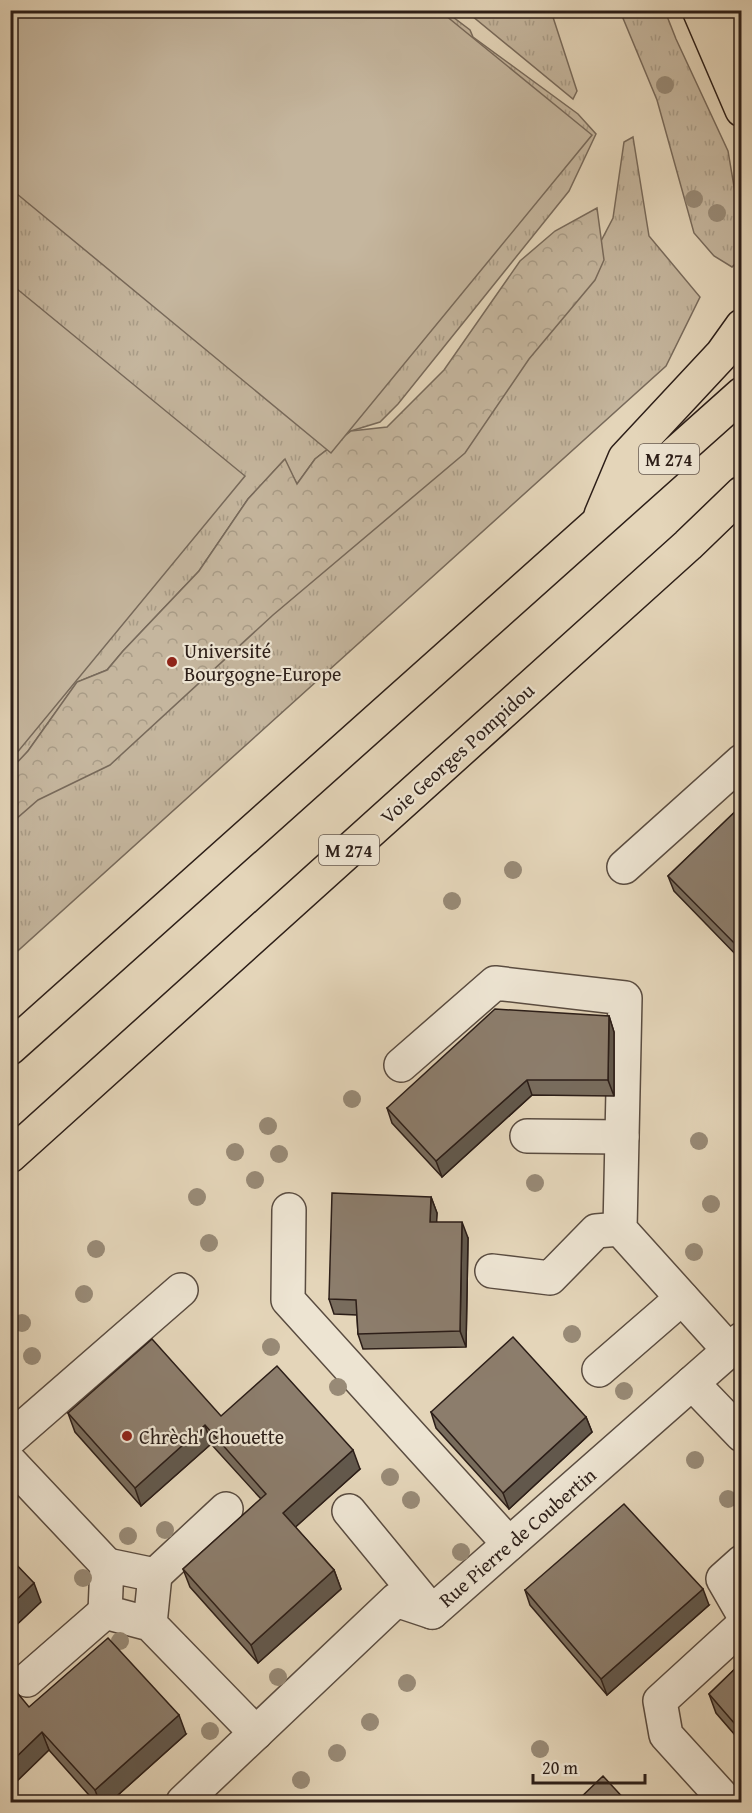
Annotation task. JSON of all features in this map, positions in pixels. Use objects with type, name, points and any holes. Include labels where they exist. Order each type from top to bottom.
[{"type":"highway","points":[[699,10],[741,110]]},
{"type":"highway","points":[[720,10],[741,39]]},
{"type":"highway","points":[[597,524],[625,458],[722,354],[741,326]]},
{"type":"highway","name":"M 274","points":[[10,1048],[741,394]]},
{"type":"highway","name":"Voie Georges Pompidou","points":[[10,1156],[688,545],[741,493]]},
{"type":"highway","points":[[688,545],[741,506]]},
{"type":"street","points":[[624,867],[741,761]]},
{"type":"street","points":[[401,1065],[495,983],[625,998],[620,1229],[682,1298],[735,1344]]},
{"type":"street","points":[[528,1136],[622,1137]]},
{"type":"street","points":[[289,1210],[288,1300],[509,1544]]},
{"type":"street","points":[[492,1271],[550,1278],[596,1232],[620,1229]]},
{"type":"street","points":[[10,1439],[181,1290]]},
{"type":"street","points":[[599,1370],[682,1298]]},
{"type":"street","name":"Rue Pierre de Coubertin","points":[[183,1803],[396,1600],[432,1612],[735,1344]]},
{"type":"street","points":[[692,1383],[741,1435]]},
{"type":"street","points":[[10,1461],[107,1565],[155,1575]]},
{"type":"street","points":[[150,1623],[155,1575],[226,1509]]},
{"type":"street","points":[[349,1511],[432,1612]]},
{"type":"street","points":[[741,1562],[723,1579],[741,1612]]},
{"type":"street","points":[[27,1680],[105,1612],[107,1565]]},
{"type":"street","points":[[105,1612],[150,1623],[256,1733]]},
{"type":"street","points":[[727,1803],[666,1735],[660,1701],[741,1626]]},
{"type":"green space","points":[[10,11],[440,11],[592,135],[331,453],[11,189]]},
{"type":"green space","name":"Université Bourgogne-Europe","points":[[11,11],[445,11],[470,30],[473,37],[578,114],[596,134],[569,191],[398,404],[380,422],[351,431],[315,459],[297,484],[284,460],[248,499],[199,571],[107,670],[77,682],[28,751],[11,770]]},
{"type":"green space","points":[[466,11],[551,11],[577,91],[573,99]]},
{"type":"green space","points":[[620,11],[665,11],[728,151],[741,228],[741,258],[732,267],[714,256],[694,233],[657,100]]},
{"type":"green space","points":[[633,137],[649,236],[700,297],[666,366],[11,957],[11,789],[589,264],[613,218],[624,142]]},
{"type":"green space","points":[[597,208],[604,260],[595,280],[529,359],[465,453],[273,615],[110,765],[38,800],[11,821],[10,770],[28,751],[77,682],[107,670],[199,571],[248,499],[285,459],[297,484],[315,459],[351,431],[387,427],[444,370],[520,261],[555,231]]},
{"type":"green space","points":[[11,284],[245,476],[11,760]]},
{"type":"building","points":[[741,806],[741,950],[668,876]]},
{"type":"building","points":[[495,1009],[609,1016],[608,1080],[527,1080],[436,1161],[387,1108]]},
{"type":"building","points":[[332,1193],[431,1197],[430,1222],[462,1222],[460,1331],[358,1334],[356,1300],[329,1299]]},
{"type":"building","points":[[513,1337],[586,1417],[503,1493],[431,1412]]},
{"type":"building","points":[[152,1339],[221,1416],[277,1366],[353,1450],[283,1513],[334,1570],[251,1645],[183,1569],[266,1494],[205,1425],[135,1488],[68,1413]]},
{"type":"building","points":[[624,1504],[703,1589],[601,1679],[525,1590]]},
{"type":"building","points":[[10,1558],[34,1583],[10,1606]]},
{"type":"building","points":[[108,1638],[179,1715],[95,1790],[42,1732],[10,1763],[10,1684],[29,1707]]},
{"type":"building","points":[[741,1663],[741,1731],[709,1694]]},
{"type":"building","points":[[603,1776],[628,1803],[575,1803]]},
{"type":"place","name":"Université Bourgogne-Europe","points":[[172,662]]},
{"type":"place","name":"Chrèch' Chouette","points":[[127,1436]]}]
